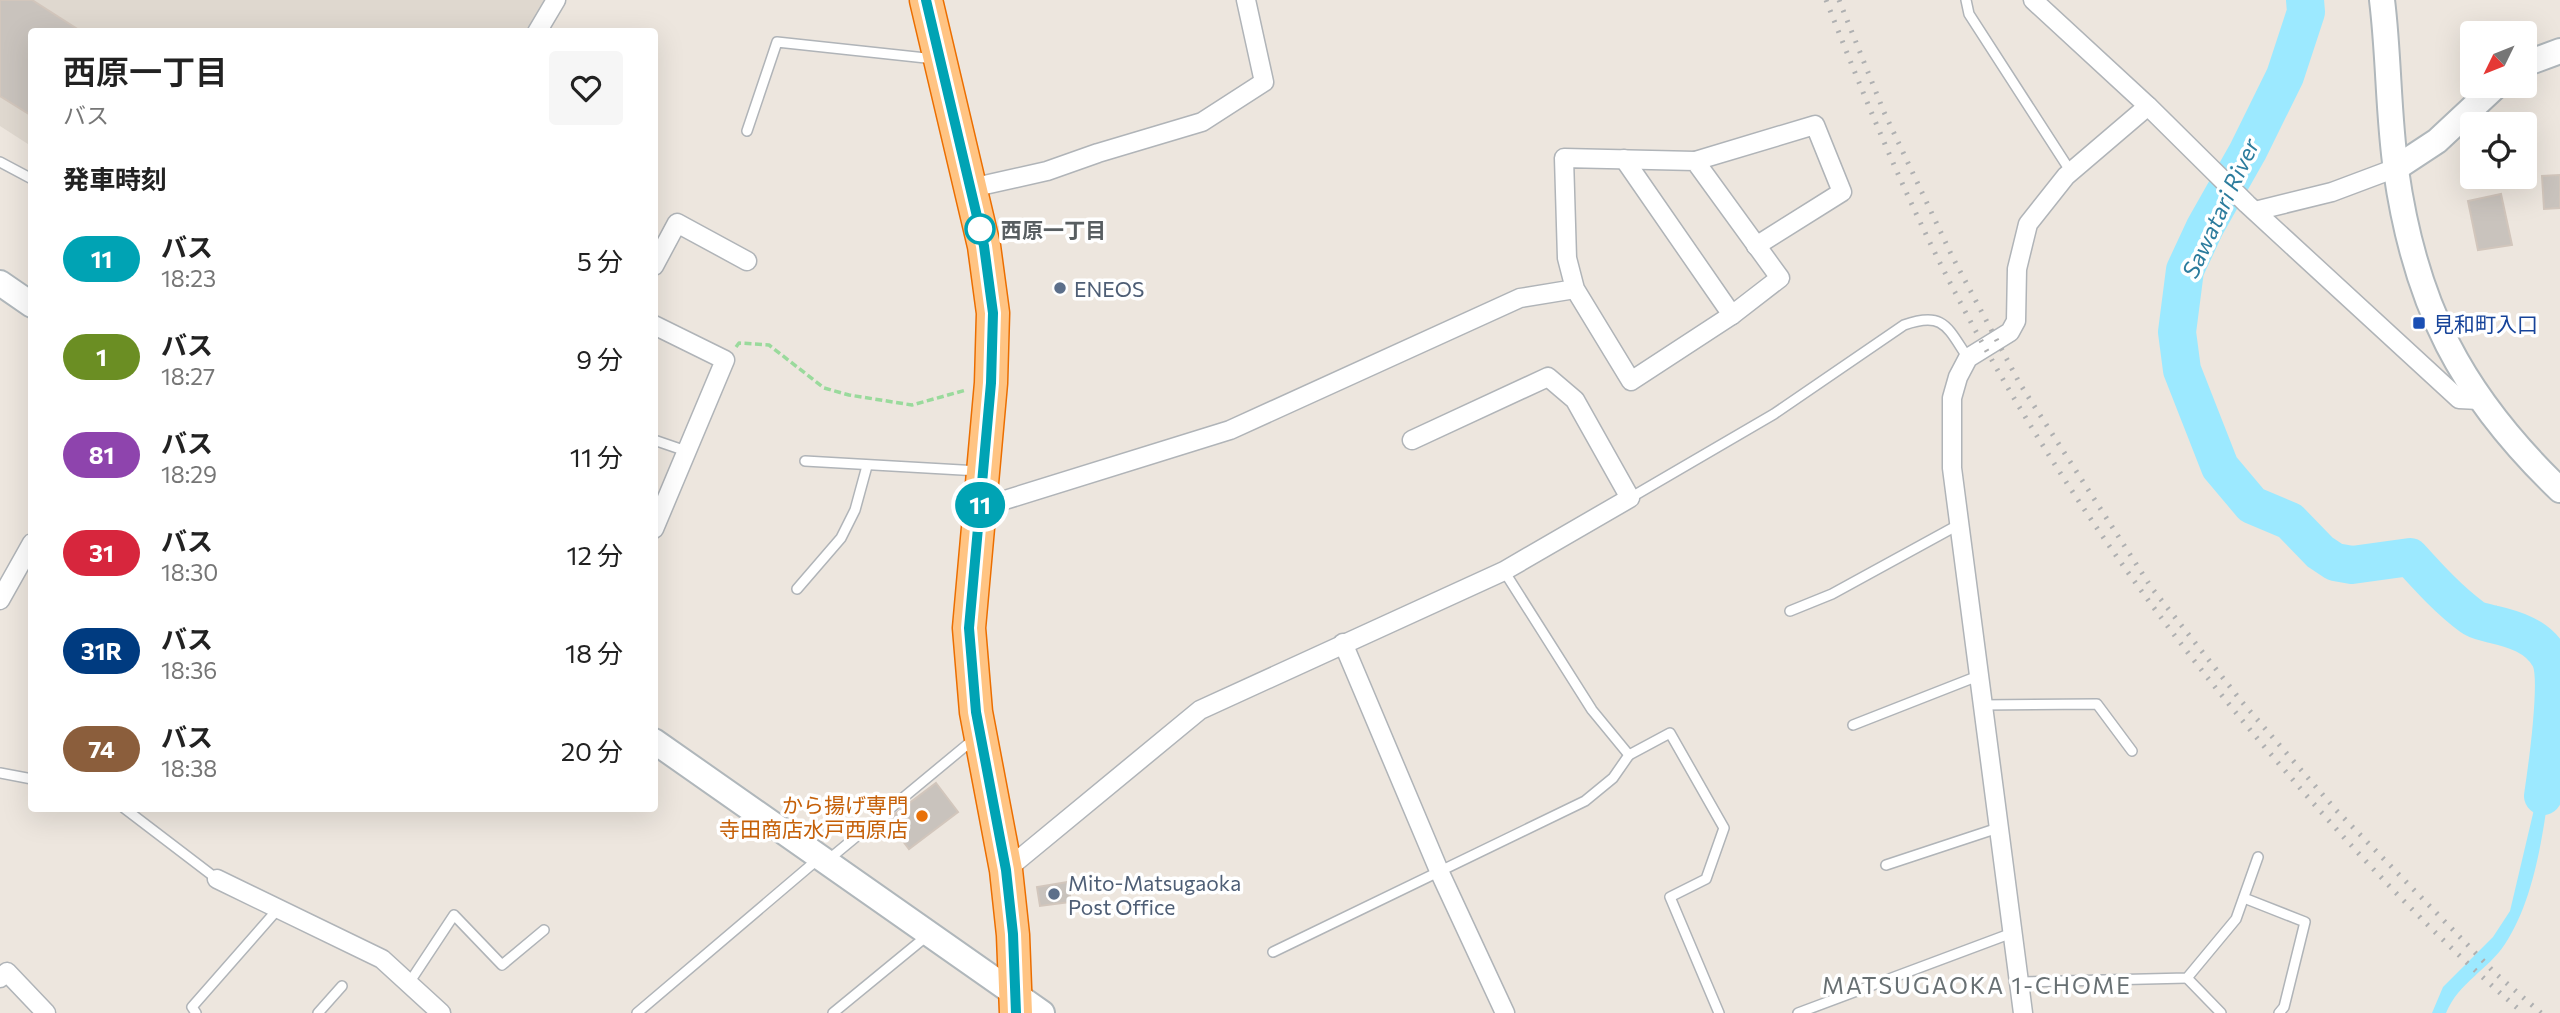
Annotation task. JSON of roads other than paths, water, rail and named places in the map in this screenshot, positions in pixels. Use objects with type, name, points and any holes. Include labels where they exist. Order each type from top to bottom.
[{"type":"highway","points":[[926,0],[984,246],[993,313],[991,383],[969,628],[980,733],[1006,870],[1025,1007]]},
{"type":"street","points":[[539,28],[556,0]]},
{"type":"street","points":[[971,188],[1047,171],[1202,122],[1264,82],[1246,0]]},
{"type":"street","points":[[2033,0],[2459,399],[2479,400]]},
{"type":"street","points":[[2382,0],[2396,167],[2406,230],[2429,304],[2479,400],[2520,449],[2560,490]]},
{"type":"street","points":[[2538,59],[2560,51]]},
{"type":"street","points":[[2251,207],[2332,192],[2396,167],[2437,141],[2483,98]]},
{"type":"street","points":[[2023,1013],[1958,525],[1952,468],[1952,398],[1958,377],[1968,358],[2010,332],[2016,321],[2017,268],[2028,224],[2044,201],[2071,172],[2148,106]]},
{"type":"street","points":[[1695,161],[1756,246],[1780,278],[1732,315],[1631,381],[1575,289],[1567,258],[1564,158],[1695,161],[1815,125],[1842,192],[1756,246]]},
{"type":"street","points":[[1625,159],[1732,315]]},
{"type":"street","points":[[658,259],[677,223],[747,261]]},
{"type":"street","points":[[0,283],[28,302]]},
{"type":"street","points":[[979,508],[1230,430],[1520,298],[1575,289]]},
{"type":"street","points":[[658,327],[725,360],[658,519]]},
{"type":"street","points":[[1006,870],[1200,710],[1504,571],[1630,498],[1575,400],[1548,377],[1412,440]]},
{"type":"street","points":[[0,600],[28,550]]},
{"type":"street","points":[[1343,643],[1440,873],[1505,1013]]},
{"type":"street","points":[[658,744],[929,934],[1025,1007]]},
{"type":"street","points":[[217,879],[382,959],[441,1013]]},
{"type":"street","points":[[0,978],[7,972],[46,1013]]},
{"type":"lane","points":[[1966,0],[1969,14],[2071,172]]},
{"type":"lane","points":[[747,131],[777,43],[940,60]]},
{"type":"lane","points":[[0,162],[28,177]]},
{"type":"lane","points":[[1630,498],[1774,414],[1904,325],[1922,319],[1934,319],[1948,328],[1968,358]]},
{"type":"lane","points":[[658,441],[686,451]]},
{"type":"lane","points":[[805,460],[867,466],[984,471]]},
{"type":"lane","points":[[797,589],[841,538],[855,510],[867,466]]},
{"type":"lane","points":[[1790,611],[1832,594],[1958,525]]},
{"type":"lane","points":[[1504,571],[1592,710],[1629,755]]},
{"type":"lane","points":[[1853,725],[1978,676]]},
{"type":"lane","points":[[1982,705],[2097,704],[2132,751]]},
{"type":"lane","points":[[638,1013],[980,733]]},
{"type":"lane","points":[[1273,952],[1586,802],[1613,778],[1629,755],[1670,733],[1724,828],[1706,879],[1670,897],[1719,1013]]},
{"type":"lane","points":[[0,773],[28,778]]},
{"type":"lane","points":[[129,812],[217,879]]},
{"type":"lane","points":[[1886,865],[1998,828]]},
{"type":"lane","points":[[2187,978],[2236,919],[2259,857]]},
{"type":"lane","points":[[2244,898],[2305,922],[2284,1007],[2279,1013]]},
{"type":"lane","points":[[196,1013],[192,1007],[278,909]]},
{"type":"lane","points":[[409,984],[454,915],[502,965],[544,930]]},
{"type":"lane","points":[[1798,1013],[2012,933]]},
{"type":"lane","points":[[833,1013],[929,934]]},
{"type":"lane","points":[[2019,982],[2187,978],[2221,1013]]},
{"type":"lane","points":[[318,1013],[342,986]]},
{"type":"water","points":[[2544,744],[2555,746],[2544,822],[2534,874],[2517,923],[2498,953],[2458,993],[2446,1013],[2432,1013],[2443,987],[2493,937],[2510,911],[2536,801]]},
{"type":"waterway","name":"Sawatari River","points":[[2305,0],[2306,12],[2285,76],[2185,270],[2177,332],[2182,370],[2220,467],[2252,505],[2290,521],[2320,552],[2335,562],[2352,565],[2410,557],[2447,596],[2472,617],[2525,635],[2545,650],[2553,669],[2554,685],[2543,796]]},
{"type":"railway","points":[[1826,0],[1880,133],[1940,263],[2014,399],[2098,529],[2189,654],[2315,805],[2430,927],[2523,1013]]},
{"type":"railway","points":[[1839,0],[1884,112],[1952,256],[2020,384],[2151,587],[2242,702],[2336,810],[2495,973],[2541,1013]]},
{"type":"place","name":"西原一丁目","points":[[980,229]]},
{"type":"place","name":"ENEOS","points":[[1060,288]]},
{"type":"place","name":"見和町入口","points":[[2419,323]]},
{"type":"place","name":"から揚げ専門 寺田商店水戸西原店","points":[[922,816]]},
{"type":"place","name":"Mito-Matsugaoka Post Office","points":[[1054,894]]},
{"type":"district","name":"MATSUGAOKA 1-CHOME","points":[[1977,985]]}]
